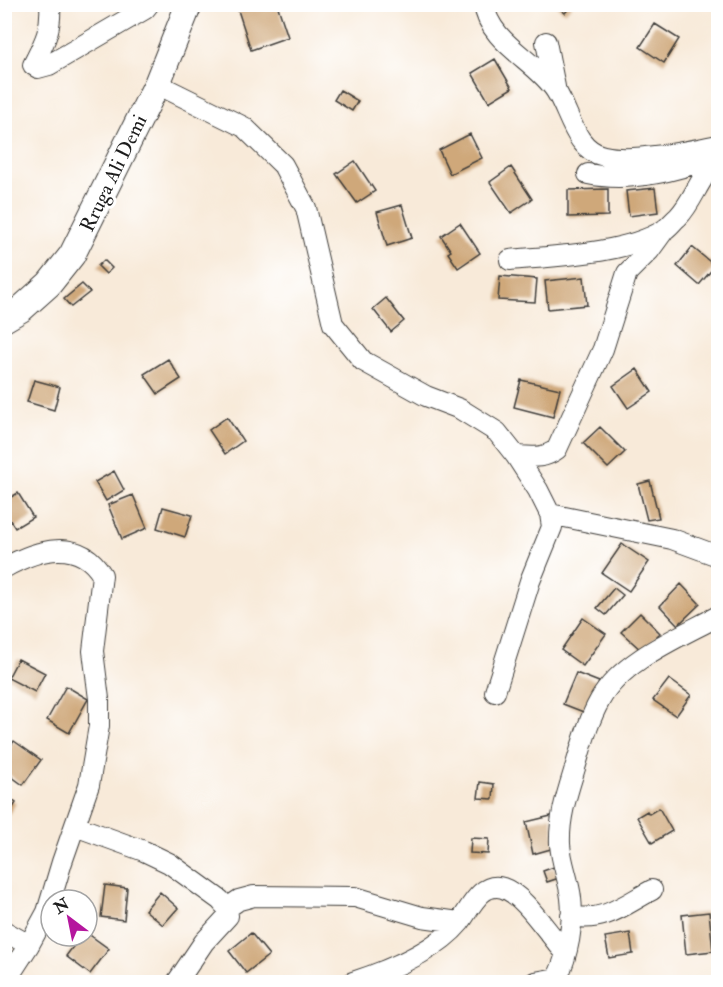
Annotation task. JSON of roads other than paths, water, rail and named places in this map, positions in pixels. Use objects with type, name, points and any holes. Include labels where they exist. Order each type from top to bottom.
[{"type":"main road","name":"Rruga Ali Demi","points":[[4,319],[21,309],[49,284],[72,255],[157,84],[189,4]]},
{"type":"street","points":[[50,4],[51,18],[46,41],[33,65],[38,68],[49,65],[97,38],[145,9],[149,4]]},
{"type":"street","points":[[484,4],[485,14],[491,27],[541,73],[556,91],[578,136],[590,150],[603,156],[658,155],[718,145]]},
{"type":"street","points":[[546,42],[556,91]]},
{"type":"street","points":[[157,84],[244,127],[283,165],[306,208],[333,324],[363,361],[426,396],[479,419],[497,432],[516,456],[550,514],[552,528],[530,581],[495,692]]},
{"type":"street","points":[[588,174],[607,178],[630,177],[665,172],[718,156]]},
{"type":"street","points":[[516,456],[540,458],[557,449],[603,349],[627,273],[681,213],[696,194],[711,167],[718,161]]},
{"type":"street","points":[[510,260],[576,254],[617,247],[665,230]]},
{"type":"street","points":[[550,514],[672,539],[718,556]]},
{"type":"street","points":[[4,568],[27,556],[48,550],[69,551],[87,557],[96,564],[102,574],[93,651],[99,699],[99,726],[89,785],[47,912],[5,982]]},
{"type":"street","points":[[535,982],[557,980],[566,953],[571,898],[560,846],[561,811],[586,731],[600,698],[620,675],[647,654],[718,616]]},
{"type":"street","points":[[75,825],[169,862],[220,900],[227,908],[228,916],[204,942],[177,982]]},
{"type":"street","points":[[353,982],[379,974],[440,939],[459,922],[471,904],[486,889],[501,887],[515,894],[566,953]]},
{"type":"street","points":[[571,916],[585,919],[597,917],[616,910],[652,890]]},
{"type":"street","points":[[227,908],[239,900],[254,896],[355,897],[422,916],[459,922]]},
{"type":"street","points":[[4,931],[29,945]]}]
